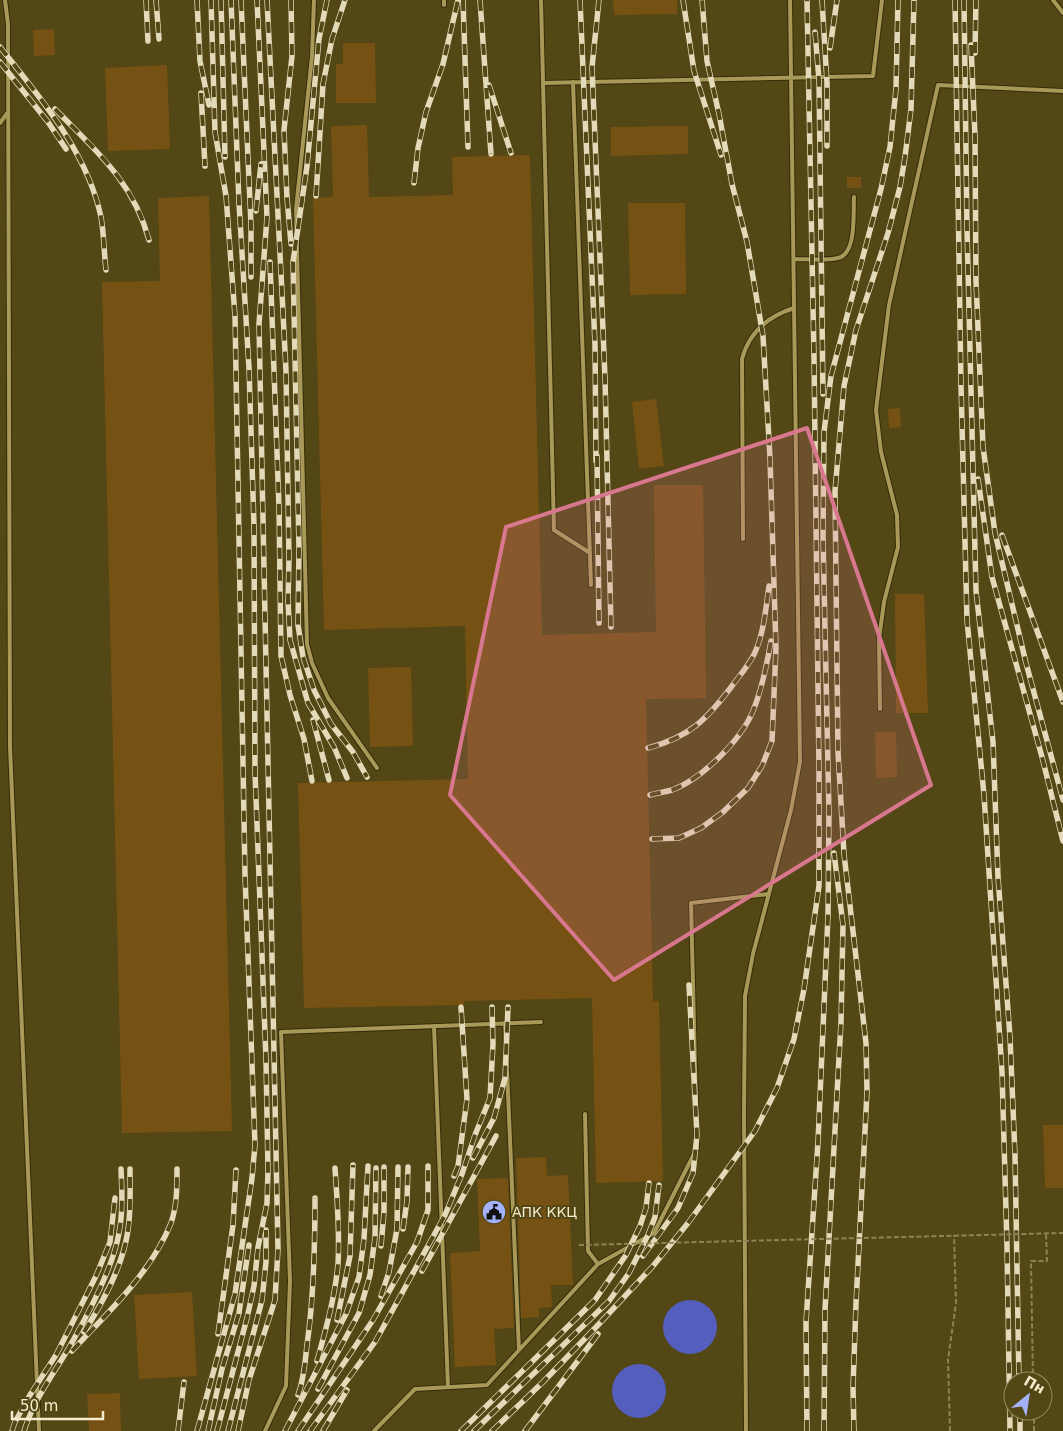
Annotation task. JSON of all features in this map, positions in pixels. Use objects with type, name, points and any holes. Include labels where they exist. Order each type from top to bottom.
[{"type":"lane","points":[[5,0],[8,24],[10,747],[39,1431]]},
{"type":"lane","points":[[314,0],[312,56],[296,209],[306,644],[312,664],[328,698],[377,768]]},
{"type":"lane","points":[[542,0],[554,530],[590,553]]},
{"type":"lane","points":[[746,1431],[745,996],[753,954],[791,810],[800,762],[790,0]]},
{"type":"lane","points":[[543,82],[873,76],[882,0]]},
{"type":"lane","points":[[1053,0],[1063,13]]},
{"type":"lane","points":[[573,82],[592,585]]},
{"type":"lane","points":[[880,709],[879,639],[884,602],[898,547],[897,516],[881,452],[876,410],[889,304],[938,85],[1063,92]]},
{"type":"lane","points":[[0,123],[8,112]]},
{"type":"lane","points":[[794,259],[837,258],[848,251],[852,243],[854,197]]},
{"type":"lane","points":[[743,539],[742,359],[748,343],[758,329],[774,316],[794,308]]},
{"type":"lane","points":[[374,1431],[415,1389],[487,1385],[598,1264],[654,1233],[696,1148],[690,903],[769,894]]},
{"type":"lane","points":[[265,1431],[286,1386],[290,1281],[281,1032],[541,1022]]},
{"type":"lane","points":[[505,1023],[519,1350]]},
{"type":"lane","points":[[434,1026],[448,1387]]},
{"type":"lane","points":[[585,1114],[588,1251],[598,1264]]},
{"type":"path","points":[[1033,1371],[1031,1261],[1047,1261],[1046,1233]]},
{"type":"path","points":[[579,1244],[1063,1233]]},
{"type":"path","points":[[950,1431],[948,1360],[956,1303],[954,1235]]},
{"type":"highlighted area","points":[[807,428],[931,785],[614,980],[450,795],[506,527]]},
{"type":"water","points":[[685,1300],[695,1300],[705,1304],[713,1312],[717,1327],[713,1342],[705,1350],[695,1354],[685,1354],[675,1350],[667,1342],[663,1332],[663,1322],[667,1312],[675,1304]]},
{"type":"water","points":[[634,1364],[644,1364],[654,1368],[662,1376],[666,1391],[662,1406],[654,1414],[644,1418],[634,1418],[624,1414],[616,1406],[612,1396],[612,1386],[616,1376],[624,1368]]},
{"type":"building","points":[[613,0],[677,0],[677,14],[614,15]]},
{"type":"building","points":[[54,29],[55,55],[34,56],[33,30]]},
{"type":"building","points":[[343,43],[375,43],[376,103],[336,103],[336,64],[343,64]]},
{"type":"building","points":[[167,65],[170,149],[108,151],[105,68]]},
{"type":"building","points":[[367,125],[369,197],[453,195],[452,157],[530,155],[542,635],[656,632],[654,485],[703,485],[706,698],[646,699],[653,1001],[659,1001],[663,1181],[596,1183],[592,998],[464,1001],[464,1005],[304,1008],[298,783],[468,779],[465,626],[324,630],[313,198],[333,197],[331,126]]},
{"type":"building","points":[[688,126],[688,154],[611,156],[611,127]]},
{"type":"building","points":[[847,177],[861,177],[861,188],[847,188]]},
{"type":"building","points":[[209,196],[232,1131],[122,1133],[102,282],[160,281],[158,198]]},
{"type":"building","points":[[628,203],[685,203],[686,294],[630,295]]},
{"type":"building","points":[[656,399],[664,466],[639,469],[632,402]]},
{"type":"building","points":[[900,408],[901,427],[889,428],[888,409]]},
{"type":"building","points":[[895,594],[924,594],[928,713],[896,713]]},
{"type":"building","points":[[411,667],[413,746],[370,747],[368,668]]},
{"type":"building","points":[[875,732],[896,732],[897,777],[876,778]]},
{"type":"building","points":[[1043,1125],[1063,1125],[1063,1188],[1045,1188]]},
{"type":"building","points":[[546,1157],[547,1176],[568,1175],[573,1285],[551,1285],[552,1307],[539,1308],[539,1317],[521,1318],[516,1158]]},
{"type":"building","points":[[508,1178],[514,1328],[494,1329],[496,1365],[455,1367],[450,1253],[480,1251],[477,1179]]},
{"type":"building","points":[[192,1292],[197,1376],[139,1379],[134,1295]]},
{"type":"building","points":[[120,1393],[121,1431],[89,1431],[87,1394]]},
{"type":"railway","points":[[146,0],[148,41]]},
{"type":"railway","points":[[156,0],[159,39]]},
{"type":"railway","points":[[197,0],[200,61],[209,105]]},
{"type":"railway","points":[[197,1431],[235,1294],[255,1145],[245,875],[235,316],[226,196],[215,132],[211,0]]},
{"type":"railway","points":[[221,0],[225,157]]},
{"type":"railway","points":[[217,1431],[254,1286],[258,1247],[267,1203],[268,1171],[266,1060],[255,772],[254,526],[249,368],[239,203],[231,0]]},
{"type":"railway","points":[[241,0],[251,225],[251,277]]},
{"type":"railway","points":[[238,1431],[249,1380],[275,1300],[278,1249],[259,324],[267,217],[257,0]]},
{"type":"railway","points":[[267,0],[286,371],[290,640],[308,703],[334,747],[347,778]]},
{"type":"railway","points":[[291,0],[292,56],[284,130],[291,244]]},
{"type":"railway","points":[[327,0],[319,39],[307,166],[293,262],[299,548],[298,625],[303,657],[314,690],[331,724],[353,752],[367,777]]},
{"type":"railway","points":[[316,196],[323,84],[332,39],[345,0]]},
{"type":"railway","points":[[414,183],[418,148],[426,112],[443,64],[458,0]]},
{"type":"railway","points":[[463,0],[468,147]]},
{"type":"railway","points":[[480,0],[491,154]]},
{"type":"railway","points":[[580,0],[595,345],[596,461]]},
{"type":"railway","points":[[599,0],[592,67],[605,378],[611,627]]},
{"type":"railway","points":[[683,0],[694,71],[721,155]]},
{"type":"railway","points":[[652,839],[679,838],[701,828],[723,812],[748,788],[762,766],[772,741],[776,648],[770,458],[763,336],[747,242],[732,184],[707,61],[702,0]]},
{"type":"railway","points":[[492,1431],[599,1324],[653,1266],[688,1223],[755,1131],[777,1088],[794,1039],[804,989],[819,886],[814,357],[807,0]]},
{"type":"railway","points":[[822,0],[827,83],[827,146]]},
{"type":"railway","points":[[830,48],[837,0]]},
{"type":"railway","points":[[807,1431],[806,1322],[818,1142],[828,915],[829,813],[823,537],[824,432],[831,376],[881,189],[890,147],[896,89],[898,0]]},
{"type":"railway","points":[[854,1431],[853,1387],[856,1303],[867,1092],[866,1043],[844,854],[838,752],[835,491],[844,386],[856,330],[888,233],[900,187],[905,157],[911,109],[914,0]]},
{"type":"railway","points":[[955,0],[967,620],[984,795],[1002,1072],[1010,1431]]},
{"type":"railway","points":[[964,0],[967,229],[976,591],[993,742],[998,877],[1010,1037],[1015,1155],[1019,1371]]},
{"type":"railway","points":[[975,53],[976,0]]},
{"type":"railway","points":[[815,32],[819,80],[823,394]]},
{"type":"railway","points":[[971,45],[975,136],[976,281],[983,447],[995,533],[1026,663],[1063,800]]},
{"type":"railway","points":[[0,47],[60,126],[85,170],[101,217],[106,270]]},
{"type":"railway","points":[[0,62],[48,122],[66,149]]},
{"type":"railway","points":[[489,85],[511,153]]},
{"type":"railway","points":[[201,93],[205,166]]},
{"type":"railway","points":[[55,109],[99,153],[123,184],[142,219],[149,240]]},
{"type":"railway","points":[[256,211],[261,164]]},
{"type":"railway","points":[[270,262],[279,507],[281,656],[290,695],[304,739],[312,781]]},
{"type":"railway","points":[[597,456],[599,623]]},
{"type":"railway","points":[[978,479],[992,577],[1042,757],[1063,841]]},
{"type":"railway","points":[[1002,535],[1063,702]]},
{"type":"railway","points":[[648,748],[675,738],[706,717],[745,669],[759,643],[769,586]]},
{"type":"railway","points":[[650,795],[684,785],[708,768],[730,746],[753,711],[764,676],[771,641]]},
{"type":"railway","points":[[313,720],[329,780]]},
{"type":"railway","points":[[824,1431],[825,1310],[841,1022],[843,925],[834,853]]},
{"type":"railway","points":[[643,1256],[678,1208],[693,1173],[697,1135],[689,985]]},
{"type":"railway","points":[[454,1176],[458,1166],[467,1099],[461,1007]]},
{"type":"railway","points":[[310,1431],[375,1342],[445,1215],[490,1098],[493,1044],[492,1007]]},
{"type":"railway","points":[[473,1158],[494,1118],[505,1078],[508,1007]]},
{"type":"railway","points":[[422,1271],[496,1136]]},
{"type":"railway","points":[[337,1320],[350,1256],[353,1165]]},
{"type":"railway","points":[[285,1431],[346,1314],[359,1277],[364,1239],[368,1166]]},
{"type":"railway","points":[[298,1431],[373,1320],[417,1242],[428,1210],[428,1166]]},
{"type":"railway","points":[[381,1246],[384,1212],[384,1167]]},
{"type":"railway","points":[[381,1296],[389,1272],[397,1229],[398,1167]]},
{"type":"railway","points":[[403,1229],[407,1201],[408,1167]]},
{"type":"railway","points":[[317,1361],[337,1276],[339,1252],[335,1168]]},
{"type":"railway","points":[[318,1389],[359,1313],[370,1275],[375,1237],[376,1168]]},
{"type":"railway","points":[[24,1431],[37,1400],[90,1309],[111,1262],[120,1225],[122,1201],[121,1169]]},
{"type":"railway","points":[[84,1332],[105,1296],[122,1257],[129,1222],[130,1169]]},
{"type":"railway","points":[[72,1351],[128,1291],[152,1259],[171,1223],[177,1190],[177,1169]]},
{"type":"railway","points":[[218,1334],[233,1225],[236,1170]]},
{"type":"railway","points":[[461,1431],[595,1300],[626,1255],[640,1226],[646,1208],[649,1183]]},
{"type":"railway","points":[[474,1431],[609,1301],[629,1273],[648,1235],[655,1217],[659,1185]]},
{"type":"railway","points":[[12,1431],[30,1395],[56,1355],[96,1276],[110,1242],[115,1198]]},
{"type":"railway","points":[[298,1395],[304,1370],[311,1308],[315,1198]]},
{"type":"railway","points":[[228,1431],[262,1300],[266,1262],[266,1230]]},
{"type":"railway","points":[[208,1431],[222,1369],[239,1313],[249,1245]]},
{"type":"railway","points":[[525,1431],[598,1334]]},
{"type":"railway","points":[[178,1431],[184,1382]]},
{"type":"railway","points":[[323,1431],[347,1390]]},
{"type":"railway","points":[[1020,1421],[1020,1431]]},
{"type":"place","name":"АПК ККЦ","points":[[494,1212]]}]
